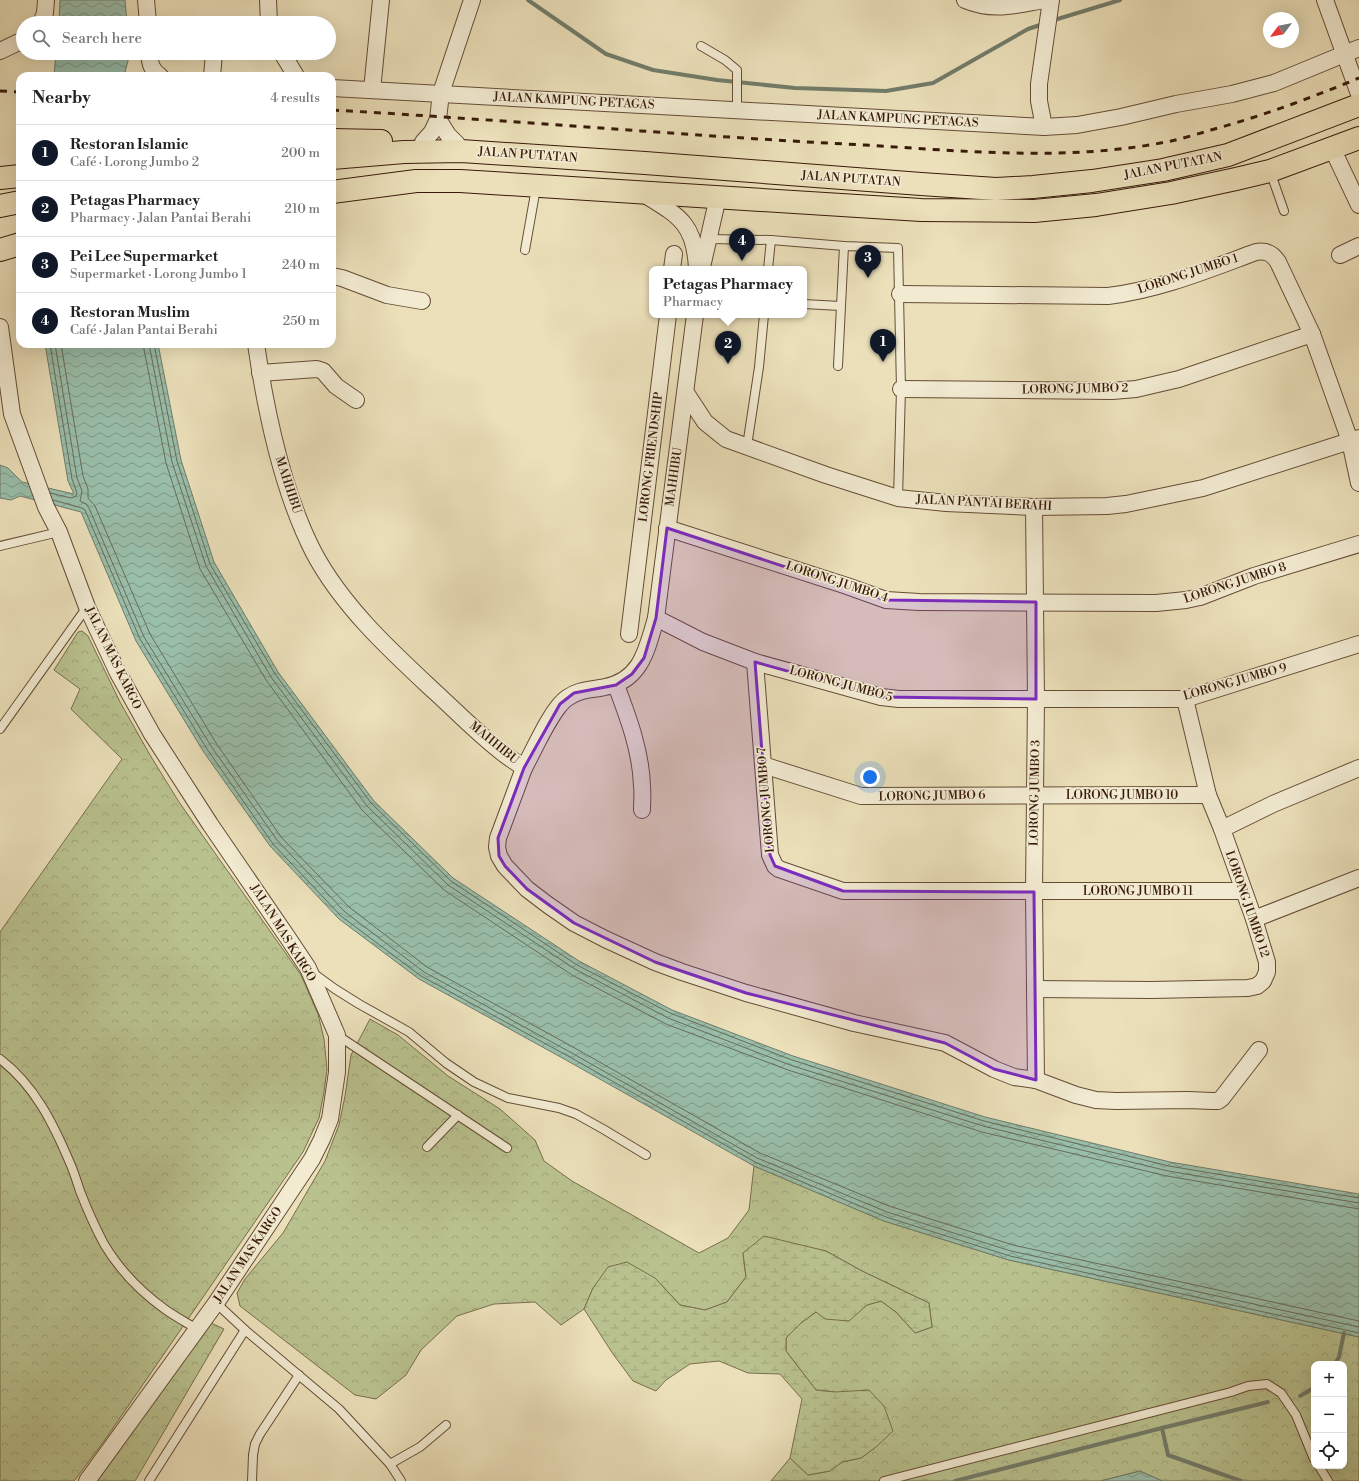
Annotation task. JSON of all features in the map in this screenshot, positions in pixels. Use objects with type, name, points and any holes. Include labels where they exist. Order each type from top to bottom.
[{"type":"highway","name":"JALAN PUTATAN","points":[[336,158],[404,152],[461,151],[996,189],[1092,181],[1163,170],[1228,155],[1359,105]]},
{"type":"highway","name":"JALAN PUTATAN","points":[[336,191],[416,181],[460,181],[921,210],[1034,211],[1096,205],[1171,193],[1270,171],[1359,138]]},
{"type":"highway","points":[[336,140],[457,144],[490,153]]},
{"type":"highway","points":[[0,178],[16,176]]},
{"type":"highway","points":[[0,206],[16,203]]},
{"type":"highway","points":[[0,236],[16,235]]},
{"type":"highway","points":[[0,250],[16,245]]},
{"type":"street","points":[[44,16],[46,0]]},
{"type":"street","points":[[146,0],[147,16]]},
{"type":"street","points":[[268,0],[269,16]]},
{"type":"street","points":[[372,90],[381,0]]},
{"type":"street","points":[[423,142],[432,132],[438,119],[441,93],[472,0]]},
{"type":"street","points":[[965,0],[983,6],[998,8],[1044,0]]},
{"type":"street","points":[[1044,127],[1039,101],[1039,84],[1052,0]]},
{"type":"street","points":[[1325,0],[1352,50],[1359,94]]},
{"type":"street","points":[[0,51],[16,43]]},
{"type":"street","name":"JALAN KAMPUNG PETAGAS","points":[[336,88],[737,105],[1044,127],[1077,125],[1232,94],[1274,83],[1352,50]]},
{"type":"street","points":[[150,60],[153,70],[155,72]]},
{"type":"street","points":[[212,72],[213,60]]},
{"type":"street","points":[[286,60],[294,72]]},
{"type":"street","points":[[438,119],[448,135],[457,144]]},
{"type":"street","points":[[1332,148],[1359,205]]},
{"type":"street","points":[[642,193],[672,211],[685,225],[692,238],[696,251],[697,266]]},
{"type":"street","points":[[703,266],[718,197]]},
{"type":"street","points":[[1340,255],[1359,246]]},
{"type":"street","name":"LORONG JUMBO 1","points":[[900,294],[1108,296],[1126,294],[1141,291],[1186,277],[1256,252],[1269,252],[1278,262],[1312,334],[1354,439]]},
{"type":"street","points":[[336,277],[387,296],[422,301]]},
{"type":"street","name":"LORONG FRIENDSHIP","points":[[629,634],[668,318]]},
{"type":"street","points":[[686,393],[695,318]]},
{"type":"street","name":"JALAN MAS KARGO","points":[[0,327],[12,414],[46,507],[58,532],[87,607],[118,673],[148,727],[210,824],[308,968],[337,1035],[337,1072],[330,1120],[312,1159],[216,1303],[87,1481]]},
{"type":"street","name":"LORONG JUMBO 2","points":[[901,390],[1112,391],[1136,389],[1179,379],[1312,334]]},
{"type":"street","name":"MAHHIBU","points":[[257,348],[260,373],[275,440],[290,494],[314,553],[348,603],[380,640],[481,735],[524,768],[560,704],[574,693],[616,685],[632,674],[641,663],[657,612],[686,393]]},
{"type":"street","points":[[260,373],[317,369],[323,371],[336,386],[356,400]]},
{"type":"street","name":"JALAN PANTAI BERAHI","points":[[686,393],[705,422],[726,439],[826,475],[898,498],[946,503],[1034,507],[1107,506],[1163,497],[1225,481],[1354,439]]},
{"type":"street","name":"JALAN MAS KARGO","points":[[0,398],[12,414]]},
{"type":"street","points":[[1354,439],[1359,483]]},
{"type":"street","name":"LORONG JUMBO 3","points":[[1034,507],[1036,602],[1034,892],[1036,1080]]},
{"type":"street","name":"LORONG JUMBO 4","points":[[667,528],[886,600],[919,602],[1036,602]]},
{"type":"street","name":"LORONG JUMBO 8","points":[[1036,602],[1156,604],[1186,600],[1279,568],[1359,544]]},
{"type":"street","points":[[634,600],[657,612]]},
{"type":"street","name":"LORONG JUMBO 5","points":[[657,612],[703,642],[755,662],[881,697],[899,699],[1036,699]]},
{"type":"street","name":"LORONG JUMBO 9","points":[[1036,699],[1185,699],[1359,644]]},
{"type":"street","name":"LORONG JUMBO 7","points":[[755,662],[770,855],[775,866],[779,869],[843,891],[1034,892]]},
{"type":"street","points":[[616,685],[638,754],[642,786],[642,810]]},
{"type":"street","name":"LORONG JUMBO 12","points":[[1035,989],[1158,990],[1248,988],[1257,986],[1263,981],[1267,972],[1267,962],[1254,919],[1222,829],[1208,795],[1185,699]]},
{"type":"street","name":"LORONG JUMBO 6","points":[[763,765],[861,796],[1035,795]]},
{"type":"street","points":[[524,768],[498,838],[497,847],[499,856],[505,866],[527,889],[574,923],[655,962],[708,981],[854,1023],[945,1043],[994,1069],[1014,1077],[1036,1080],[1076,1095],[1096,1100],[1218,1101],[1222,1098],[1258,1050]]},
{"type":"street","points":[[1222,829],[1273,804],[1359,768]]},
{"type":"street","name":"LORONG JUMBO 10","points":[[1035,795],[1208,795]]},
{"type":"street","points":[[1254,919],[1359,878]]},
{"type":"street","name":"LORONG JUMBO 11","points":[[1034,892],[1243,891]]},
{"type":"lane","points":[[701,46],[725,60],[737,70],[737,105]]},
{"type":"lane","points":[[1270,171],[1284,211]]},
{"type":"lane","points":[[525,250],[536,186]]},
{"type":"lane","points":[[708,239],[771,240],[844,246],[898,248],[901,390],[898,498]]},
{"type":"lane","points":[[768,266],[771,240]]},
{"type":"lane","points":[[838,366],[844,246]]},
{"type":"lane","points":[[807,304],[840,306]]},
{"type":"lane","points":[[747,446],[759,367],[764,318]]},
{"type":"lane","points":[[0,546],[58,532]]},
{"type":"lane","points":[[0,729],[87,607]]},
{"type":"lane","points":[[308,968],[335,989],[409,1032],[446,1063],[474,1082],[508,1098],[559,1108],[576,1114],[604,1129],[646,1155]]},
{"type":"lane","points":[[337,1035],[507,1148]]},
{"type":"lane","points":[[0,1058],[12,1068],[36,1096],[49,1118],[71,1164],[92,1221],[105,1245],[120,1265],[144,1292],[166,1310],[197,1329]]},
{"type":"lane","points":[[427,1147],[458,1115]]},
{"type":"lane","points":[[216,1303],[245,1330],[339,1409],[390,1464],[402,1481]]},
{"type":"lane","points":[[149,1481],[245,1330]]},
{"type":"lane","points":[[252,1481],[255,1444],[299,1375]]},
{"type":"lane","points":[[884,1481],[1231,1392],[1248,1386],[1267,1384],[1281,1393],[1296,1415],[1311,1452]]},
{"type":"lane","points":[[390,1464],[420,1447],[446,1425]]},
{"type":"lane","points":[[1321,1469],[1328,1481]]},
{"type":"highlighted area","points":[[667,528],[886,600],[1036,602],[1036,699],[881,697],[755,662],[770,855],[775,866],[843,891],[1034,892],[1036,1080],[994,1069],[945,1043],[746,993],[655,962],[574,923],[527,889],[505,866],[499,856],[498,838],[524,768],[553,715],[560,704],[574,693],[616,685],[632,674],[644,658],[656,618]]},
{"type":"green space","points":[[82,631],[88,636],[120,702],[179,802],[301,975],[318,1014],[324,1039],[327,1069],[319,1118],[303,1152],[104,1441],[74,1481],[0,1481],[0,932],[122,759],[71,709],[80,689],[54,670],[78,632]]},
{"type":"green space","points":[[370,1019],[398,1035],[448,1076],[500,1109],[535,1140],[544,1161],[572,1181],[699,1253],[728,1238],[749,1210],[754,1166],[884,1221],[1009,1260],[1359,1337],[1359,1481],[1162,1481],[1140,1471],[1101,1481],[771,1481],[790,1458],[808,1475],[830,1471],[842,1462],[861,1458],[876,1447],[835,1392],[816,1390],[786,1351],[786,1338],[801,1323],[816,1312],[848,1321],[867,1305],[881,1301],[896,1312],[915,1333],[932,1327],[929,1303],[862,1271],[826,1251],[798,1245],[743,1253],[746,1277],[727,1302],[705,1310],[680,1305],[655,1278],[593,1288],[584,1309],[561,1325],[535,1302],[494,1304],[457,1316],[421,1350],[406,1375],[376,1399],[355,1395],[240,1306],[237,1293],[245,1279],[283,1233],[325,1161],[339,1125],[351,1055]]},
{"type":"green space","points":[[764,1236],[826,1251],[862,1271],[929,1303],[932,1327],[915,1333],[896,1312],[881,1301],[867,1305],[849,1321],[825,1319],[816,1312],[801,1323],[786,1338],[786,1351],[816,1390],[835,1392],[869,1390],[884,1406],[893,1431],[876,1447],[861,1458],[842,1462],[830,1471],[808,1475],[790,1458],[802,1399],[780,1374],[748,1373],[719,1361],[690,1364],[666,1380],[656,1391],[633,1381],[613,1354],[584,1309],[593,1288],[608,1267],[627,1262],[655,1278],[680,1305],[705,1310],[727,1302],[746,1277],[743,1253]]},
{"type":"green space","points":[[211,1323],[224,1329],[135,1481],[97,1481]]},
{"type":"water","points":[[60,0],[125,0],[126,16],[59,16]]},
{"type":"water","points":[[55,60],[128,60],[125,72],[54,72]]},
{"type":"water","points":[[46,348],[159,348],[181,460],[214,562],[278,672],[374,801],[453,878],[579,961],[672,1010],[793,1056],[985,1117],[1170,1162],[1359,1194],[1359,1337],[1009,1260],[884,1221],[754,1166],[419,979],[339,919],[270,846],[203,751],[136,641],[81,512],[20,496],[11,500],[0,498],[0,465],[8,468],[22,482],[74,494],[68,481]]},
{"type":"water","points":[[1140,1471],[1162,1481],[1101,1481]]},
{"type":"waterway","points":[[528,0],[606,54],[653,70],[717,80],[795,88],[886,91],[933,83],[1028,29],[1043,24]]},
{"type":"waterway","points":[[1051,21],[1120,0]]},
{"type":"waterway","points":[[1337,1361],[1339,1357],[1344,1333]]},
{"type":"waterway","points":[[1300,1396],[1311,1390]]},
{"type":"waterway","points":[[955,1481],[1268,1402]]},
{"type":"waterway","points":[[1162,1428],[1168,1455],[1241,1481]]},
{"type":"railway","points":[[336,110],[940,150],[1056,153],[1133,147],[1176,140],[1268,113],[1359,78]]},
{"type":"railway","points":[[0,91],[16,92]]},
{"type":"place","name":"Restoran Muslim","points":[[742,261]]},
{"type":"place","name":"Pei Lee Supermarket","points":[[868,278]]},
{"type":"place","name":"Restoran Islamic","points":[[883,362]]},
{"type":"place","name":"Petagas Pharmacy","points":[[728,364]]}]
